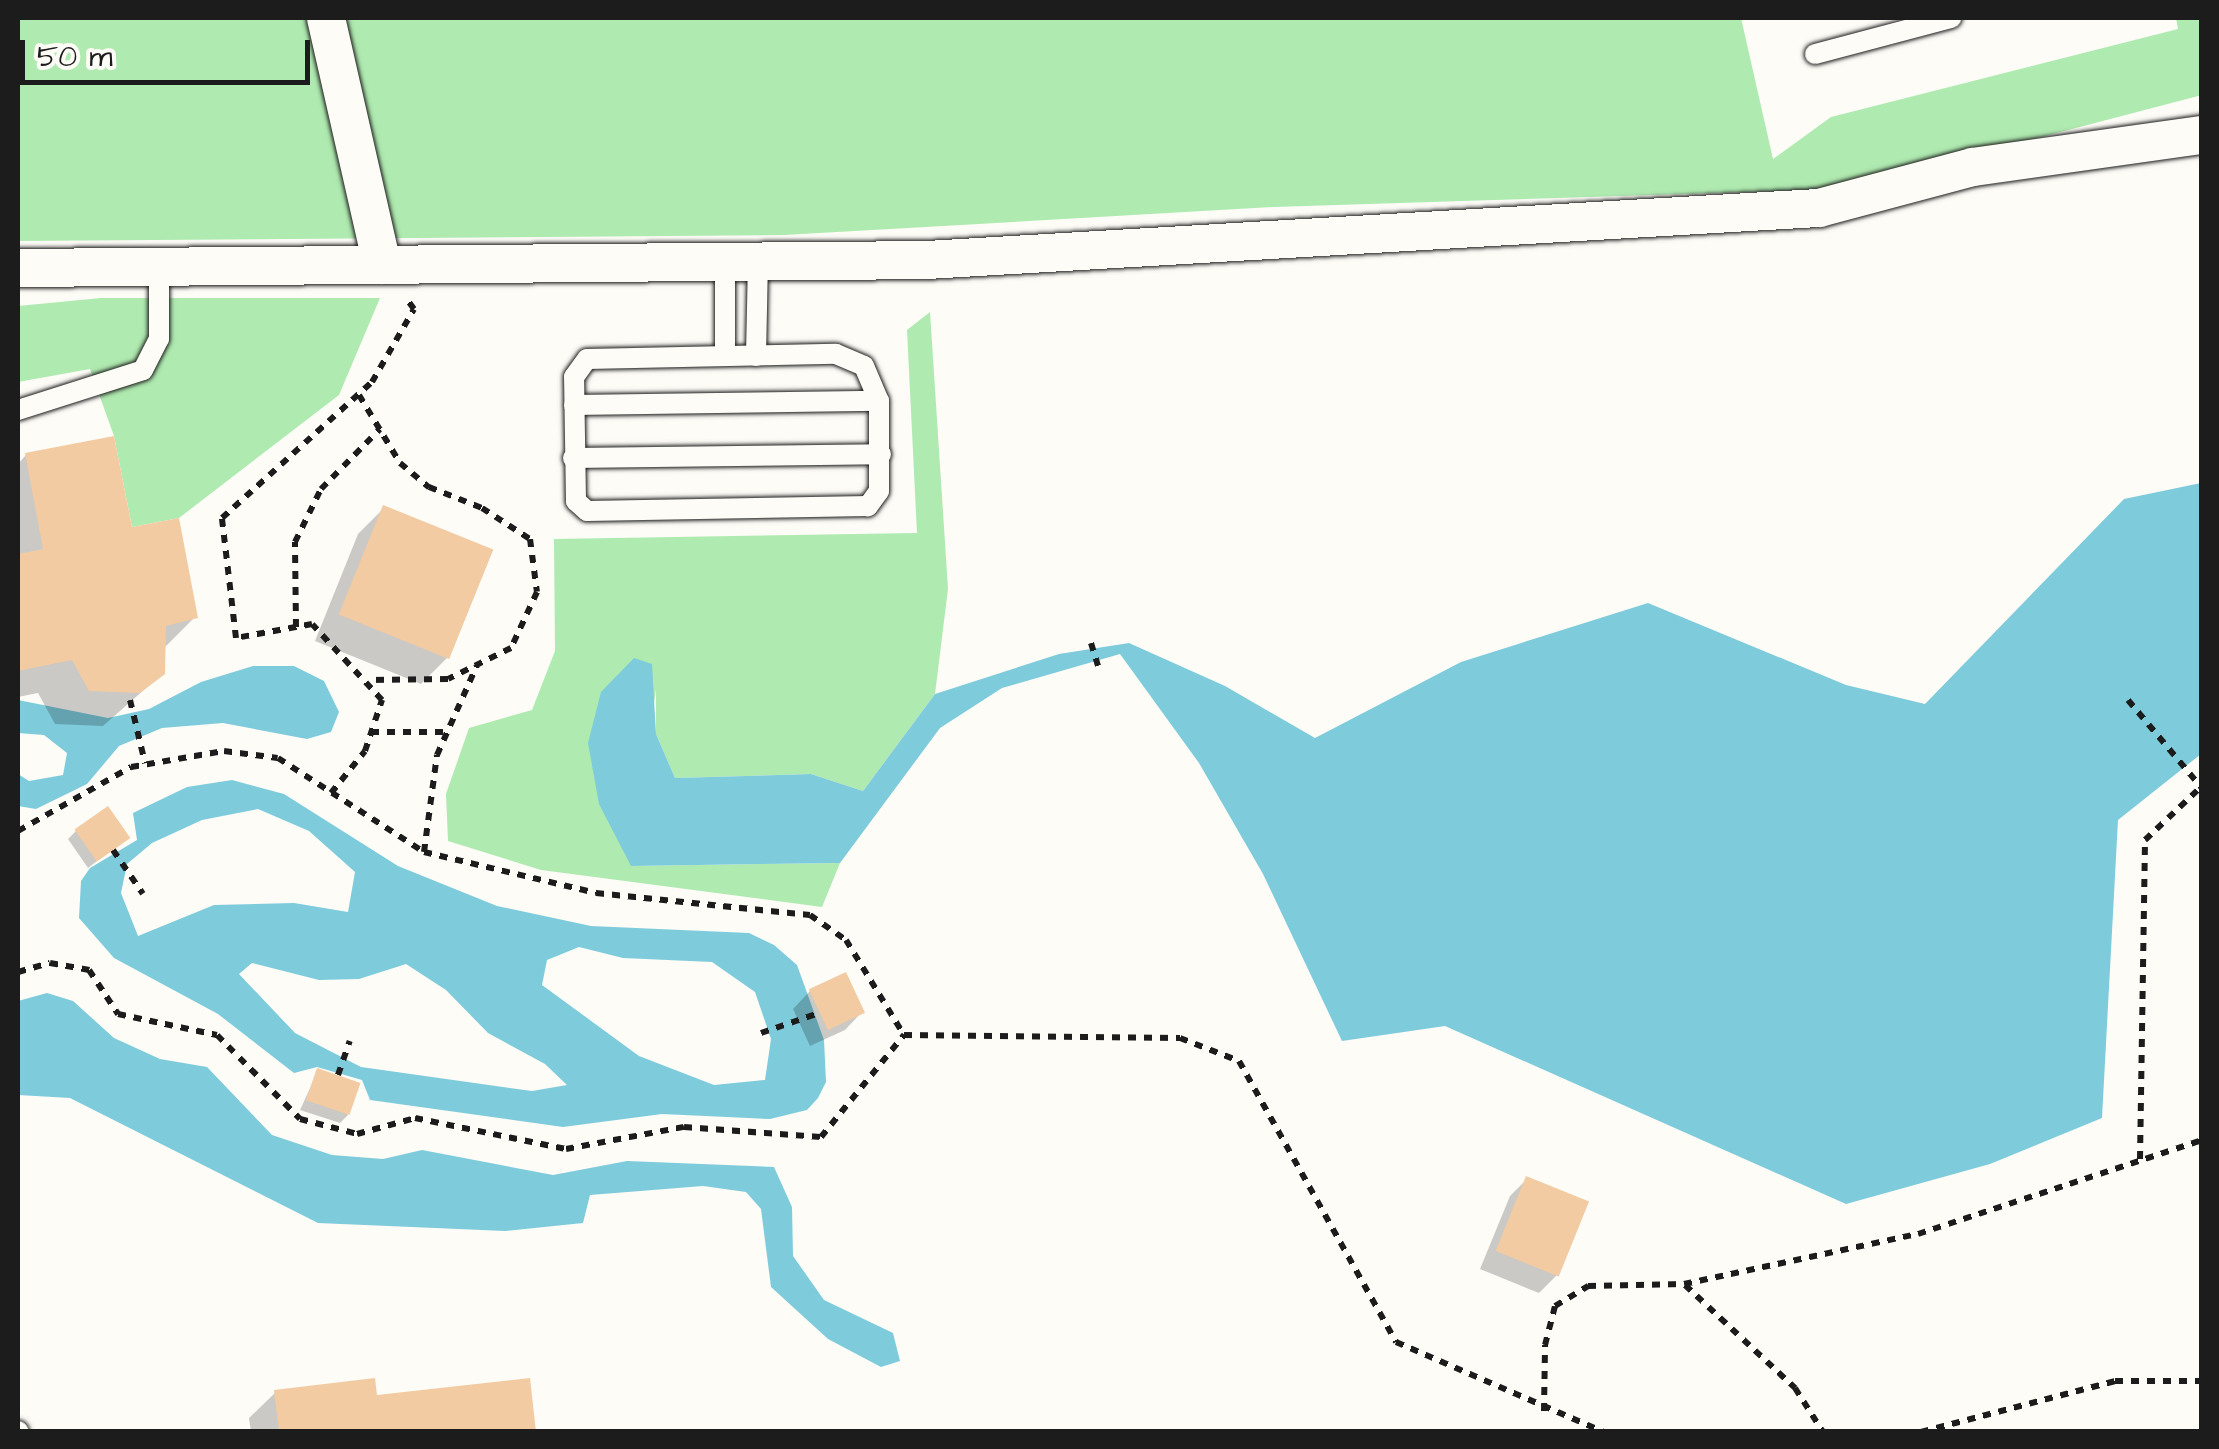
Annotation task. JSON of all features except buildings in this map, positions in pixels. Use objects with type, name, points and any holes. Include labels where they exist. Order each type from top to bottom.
[{"type":"street","points":[[326,18],[382,265]]},
{"type":"street","points":[[18,268],[927,260],[1828,207],[1973,167],[2202,135]]},
{"type":"lane","points":[[1816,54],[1951,18]]},
{"type":"lane","points":[[725,356],[742,264]]},
{"type":"lane","points":[[742,264],[756,356]]},
{"type":"lane","points":[[18,410],[143,370],[160,339],[160,266]]},
{"type":"lane","points":[[725,356],[847,356],[864,366],[879,401],[879,491],[855,511],[587,512],[573,493],[574,377],[586,359],[725,356]]},
{"type":"lane","points":[[574,405],[879,401]]},
{"type":"lane","points":[[573,458],[880,454]]},
{"type":"path","points":[[331,793],[365,751],[382,700],[312,624],[236,638],[222,518],[359,395],[414,308],[382,265]]},
{"type":"path","points":[[359,395],[400,463],[429,487],[482,508],[530,539],[537,592],[511,648],[448,679],[366,680]]},
{"type":"path","points":[[296,627],[295,542],[320,489],[380,429]]},
{"type":"path","points":[[1091,643],[1098,666]]},
{"type":"path","points":[[424,852],[425,809],[448,732],[478,664]]},
{"type":"path","points":[[130,700],[145,763]]},
{"type":"path","points":[[2128,700],[2201,787],[2146,840],[2140,1158]]},
{"type":"path","points":[[371,732],[448,732]]},
{"type":"path","points":[[19,829],[145,763],[224,751],[278,758],[424,852],[579,890],[810,915],[846,940],[904,1035]]},
{"type":"path","points":[[113,850],[143,894]]},
{"type":"path","points":[[18,972],[50,964],[89,970],[118,1014],[218,1035],[300,1120],[357,1134],[415,1118],[566,1149],[684,1127],[822,1137],[904,1035]]},
{"type":"path","points":[[761,1033],[819,1013]]},
{"type":"path","points":[[904,1035],[1180,1038],[1240,1061],[1396,1342],[1544,1411],[1604,1432]]},
{"type":"path","points":[[338,1075],[350,1041]]},
{"type":"path","points":[[1544,1411],[1545,1345],[1555,1306],[1588,1286],[1684,1284],[1918,1234],[2202,1140]]},
{"type":"path","points":[[1684,1284],[1795,1388],[1824,1432]]},
{"type":"path","points":[[1922,1432],[2115,1381],[2202,1381]]},
{"type":"green space","points":[[18,18],[1741,18],[1773,159],[1831,117],[2178,29],[2176,18],[2201,18],[2202,95],[1843,189],[1274,207],[784,235],[18,241]]},
{"type":"green space","points":[[101,298],[380,298],[339,395],[179,518],[132,527],[114,436],[90,369],[18,382],[18,306]]},
{"type":"green space","points":[[930,312],[948,589],[935,694],[863,791],[811,774],[675,778],[656,734],[656,689],[631,866],[840,863],[822,907],[541,870],[448,841],[446,794],[469,728],[532,710],[555,651],[554,539],[917,533],[907,330]]},
{"type":"water","points":[[2201,483],[2201,754],[2118,820],[2102,1118],[1990,1164],[1846,1204],[1445,1026],[1342,1041],[1263,874],[1199,763],[1120,654],[1002,688],[940,728],[840,863],[631,866],[599,804],[588,743],[601,692],[634,658],[652,664],[656,734],[675,778],[811,774],[863,791],[935,694],[1059,654],[1129,643],[1225,686],[1315,738],[1461,662],[1648,603],[1846,685],[1925,704],[2124,499]]},
{"type":"water","points":[[253,666],[294,666],[324,681],[339,712],[331,732],[307,739],[223,723],[162,728],[119,746],[87,784],[36,809],[18,806],[18,774],[29,781],[63,775],[67,753],[44,735],[18,733],[18,700],[108,718],[149,709],[201,682]]},
{"type":"water","points":[[232,780],[284,794],[398,866],[497,906],[591,926],[749,933],[774,945],[797,965],[824,1040],[826,1082],[807,1110],[770,1119],[662,1114],[563,1127],[370,1100],[362,1080],[317,1067],[294,1073],[218,1014],[114,958],[79,918],[81,881],[90,868],[137,840],[133,813],[187,787]],"holes":[[[258,809],[309,831],[355,872],[348,912],[294,903],[214,905],[138,936],[121,893],[127,864],[152,843],[202,820]],[[579,947],[623,958],[712,962],[755,992],[771,1039],[765,1080],[714,1085],[639,1056],[542,985],[547,960]],[[252,963],[319,980],[359,979],[406,964],[446,990],[488,1033],[545,1064],[567,1085],[532,1091],[361,1067],[295,1033],[239,974]]]},
{"type":"water","points":[[47,993],[73,1001],[114,1038],[160,1059],[207,1067],[272,1135],[332,1155],[383,1159],[422,1150],[553,1175],[627,1161],[774,1167],[792,1207],[793,1256],[824,1300],[893,1333],[900,1361],[881,1367],[828,1339],[771,1287],[761,1209],[746,1192],[703,1186],[590,1195],[583,1223],[505,1231],[318,1223],[70,1098],[18,1095],[18,1001]]}]
